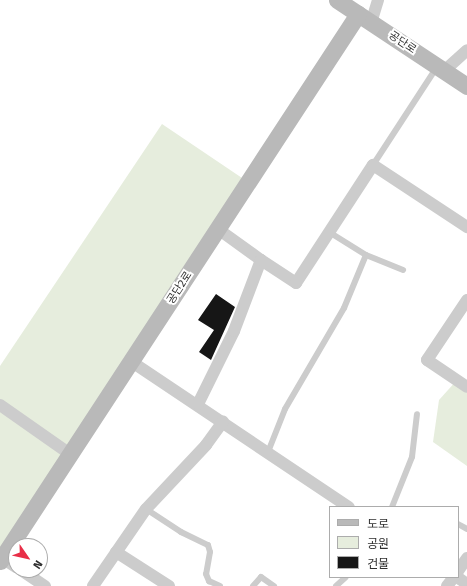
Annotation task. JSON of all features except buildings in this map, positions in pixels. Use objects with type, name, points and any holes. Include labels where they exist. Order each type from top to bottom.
[{"type":"street","name":"공단로","points":[[337,0],[467,86]]},
{"type":"street","points":[[365,18],[378,0]]},
{"type":"street","name":"공단2로","points":[[6,562],[70,454],[132,362],[218,229],[365,18]]},
{"type":"street","points":[[441,69],[467,50]]},
{"type":"street","points":[[218,229],[296,283],[373,165],[467,227]]},
{"type":"street","points":[[198,404],[234,330],[261,260]]},
{"type":"street","points":[[467,300],[427,360],[467,386]]},
{"type":"street","points":[[132,362],[198,404],[348,506]]},
{"type":"street","points":[[0,405],[70,454]]},
{"type":"street","points":[[93,586],[146,508],[206,445],[223,422]]},
{"type":"street","points":[[116,552],[169,586]]},
{"type":"street","points":[[459,570],[467,558]]},
{"type":"street","points":[[33,578],[45,586]]},
{"type":"street","points":[[458,578],[467,584]]},
{"type":"lane","points":[[373,165],[441,69]]},
{"type":"lane","points":[[329,232],[366,254],[403,270]]},
{"type":"lane","points":[[268,452],[285,409],[344,308],[366,254]]},
{"type":"lane","points":[[392,506],[412,457],[417,414]]},
{"type":"lane","points":[[146,508],[181,532],[208,545],[210,552],[206,574],[209,581],[220,586]]},
{"type":"lane","points":[[253,586],[261,577],[274,586]]},
{"type":"lane","points":[[336,586],[345,578]]},
{"type":"green space","points":[[162,124],[248,182],[13,538],[8,538],[8,546],[0,558],[0,366]]},
{"type":"green space","points":[[457,380],[467,387],[467,466],[433,442],[439,400]]}]
